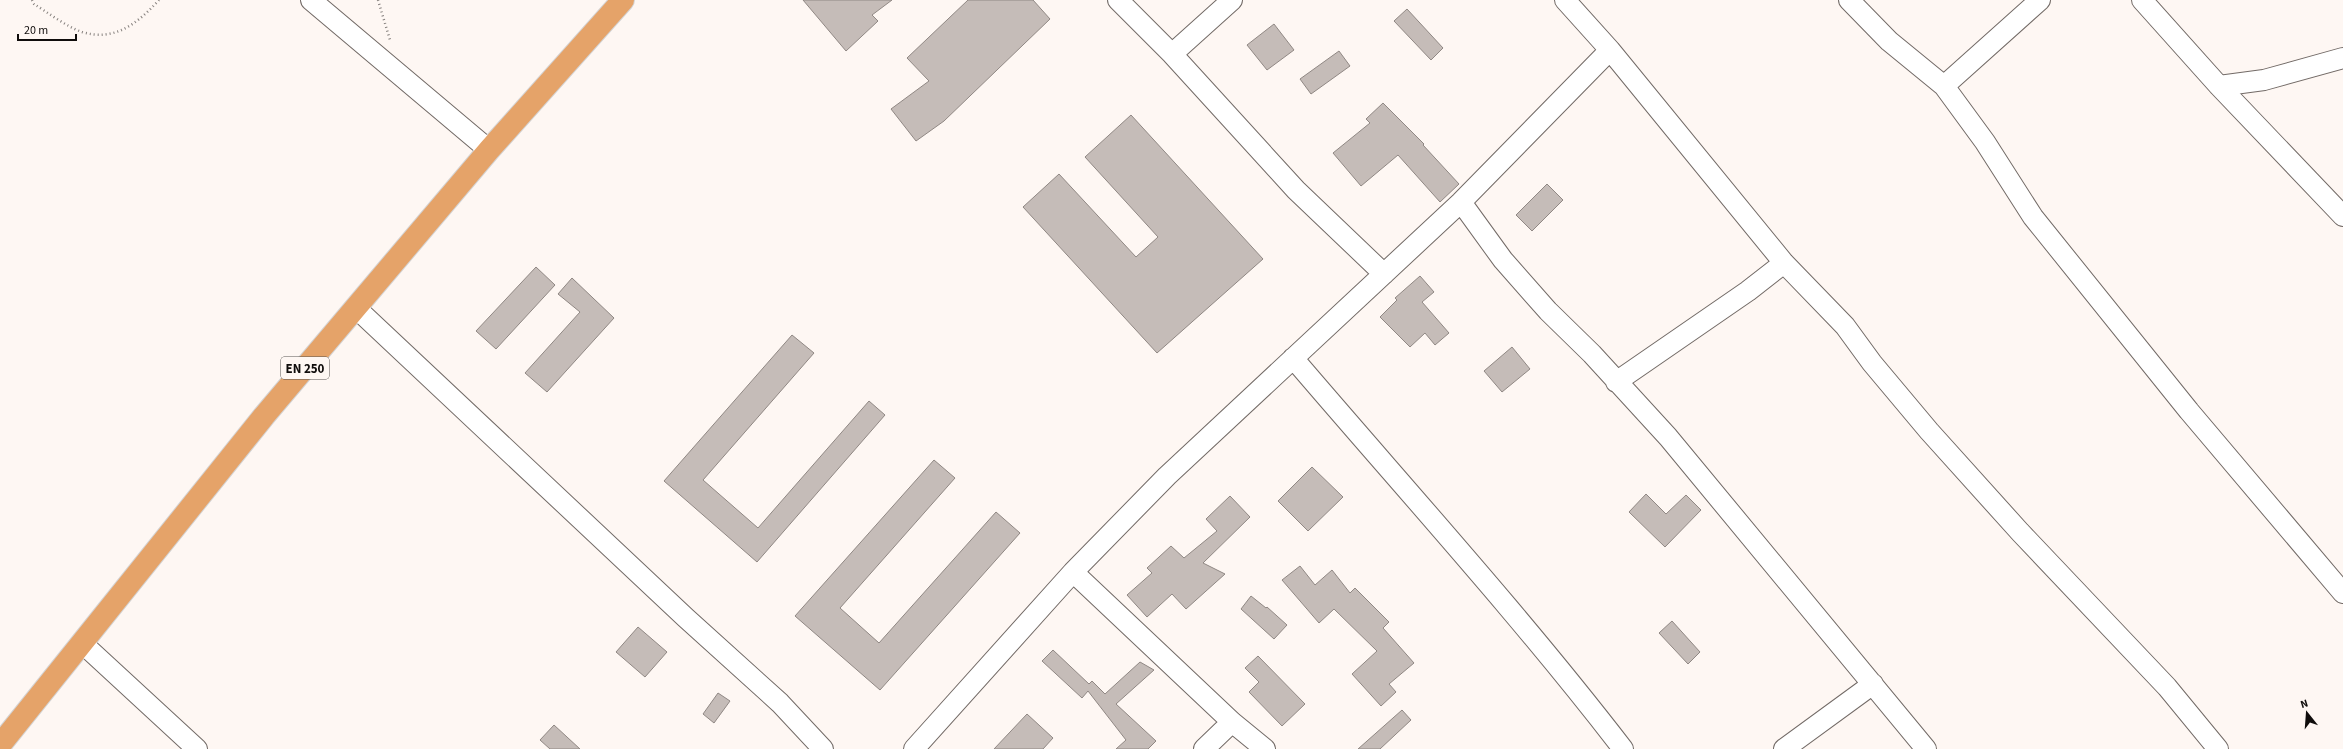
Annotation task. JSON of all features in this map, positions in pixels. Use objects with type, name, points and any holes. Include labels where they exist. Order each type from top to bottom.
[{"type":"main road","name":"EN 250","points":[[0,745],[259,423],[489,150],[622,0]]},
{"type":"street","points":[[311,0],[489,150]]},
{"type":"street","points":[[1118,0],[1172,54],[1296,190],[1384,274]]},
{"type":"street","points":[[1172,54],[1232,0]]},
{"type":"street","points":[[1565,0],[1610,50],[1784,263],[1830,309],[1872,363],[1929,431],[2020,532],[2167,687],[2218,749]]},
{"type":"street","points":[[1849,0],[1889,41],[1944,86],[1984,142],[2033,217],[2189,411],[2343,593]]},
{"type":"street","points":[[1944,86],[2040,0]]},
{"type":"street","points":[[2142,0],[2219,86],[2343,216]]},
{"type":"street","points":[[914,749],[1073,572],[1167,476],[1461,202],[1610,50]]},
{"type":"street","points":[[2219,86],[2264,80],[2343,58]]},
{"type":"street","points":[[1461,202],[1503,260],[1538,300],[1592,354],[1616,382],[1668,437],[1926,749]]},
{"type":"street","points":[[1616,382],[1748,291],[1784,263]]},
{"type":"street","points":[[356,308],[680,612],[780,703],[823,749]]},
{"type":"street","points":[[1293,358],[1521,623],[1586,701],[1623,749]]},
{"type":"street","points":[[1073,572],[1232,722],[1265,749]]},
{"type":"street","points":[[82,643],[197,749]]},
{"type":"street","points":[[1784,749],[1873,684]]},
{"type":"street","points":[[1204,749],[1232,722]]},
{"type":"path","points":[[32,0],[34,4],[81,32],[111,35],[141,19],[159,0]]},
{"type":"building","points":[[803,0],[892,0],[872,15],[878,21],[846,51]]},
{"type":"building","points":[[968,0],[1033,0],[1050,19],[944,121],[916,141],[891,109],[929,81],[907,58]]},
{"type":"building","points":[[1407,9],[1443,48],[1431,60],[1394,21]]},
{"type":"building","points":[[1274,24],[1294,50],[1267,70],[1247,45]]},
{"type":"building","points":[[1339,51],[1350,66],[1311,94],[1300,79]]},
{"type":"building","points":[[1383,103],[1424,144],[1423,145],[1459,184],[1440,202],[1398,155],[1361,186],[1333,153],[1370,123],[1366,119]]},
{"type":"building","points":[[1131,115],[1263,259],[1157,353],[1023,207],[1059,174],[1136,257],[1158,237],[1085,157]]},
{"type":"building","points":[[1547,184],[1563,200],[1532,231],[1516,215]]},
{"type":"building","points":[[536,267],[555,285],[496,349],[476,331]]},
{"type":"building","points":[[1420,276],[1434,292],[1422,302],[1449,333],[1435,345],[1425,333],[1410,347],[1380,317],[1397,300],[1395,298]]},
{"type":"building","points":[[572,278],[614,318],[547,392],[525,373],[580,312],[558,294]]},
{"type":"building","points":[[792,335],[814,353],[703,480],[758,528],[869,401],[885,415],[757,562],[664,481]]},
{"type":"building","points":[[1512,347],[1530,369],[1502,392],[1484,371]]},
{"type":"building","points":[[934,460],[955,478],[840,608],[879,643],[996,512],[1020,533],[880,690],[795,616]]},
{"type":"building","points":[[1312,467],[1343,497],[1308,531],[1278,501]]},
{"type":"building","points":[[1646,494],[1666,514],[1686,495],[1701,510],[1665,547],[1629,512]]},
{"type":"building","points":[[1230,496],[1250,517],[1203,563],[1225,574],[1186,609],[1172,594],[1147,617],[1127,595],[1152,573],[1147,568],[1171,546],[1184,558],[1217,531],[1206,519]]},
{"type":"building","points":[[1300,566],[1315,585],[1332,570],[1350,593],[1355,588],[1389,622],[1383,628],[1414,663],[1389,684],[1396,692],[1381,706],[1352,674],[1377,651],[1334,609],[1319,623],[1282,580]]},
{"type":"building","points":[[1251,596],[1266,608],[1267,607],[1287,625],[1274,639],[1241,609]]},
{"type":"building","points":[[1672,621],[1700,652],[1688,664],[1659,633]]},
{"type":"building","points":[[638,627],[667,652],[645,677],[616,652]]},
{"type":"building","points":[[1053,650],[1089,684],[1092,681],[1105,694],[1140,662],[1154,670],[1116,704],[1156,741],[1148,749],[1116,749],[1126,740],[1088,691],[1082,698],[1042,661]]},
{"type":"building","points":[[1258,656],[1305,704],[1282,726],[1249,692],[1259,682],[1245,668]]},
{"type":"building","points":[[718,693],[730,701],[714,723],[703,714]]},
{"type":"building","points":[[1402,710],[1411,720],[1380,749],[1358,749]]},
{"type":"building","points":[[1027,714],[1053,738],[1043,749],[994,749]]},
{"type":"building","points":[[554,725],[580,749],[550,749],[540,740]]}]
